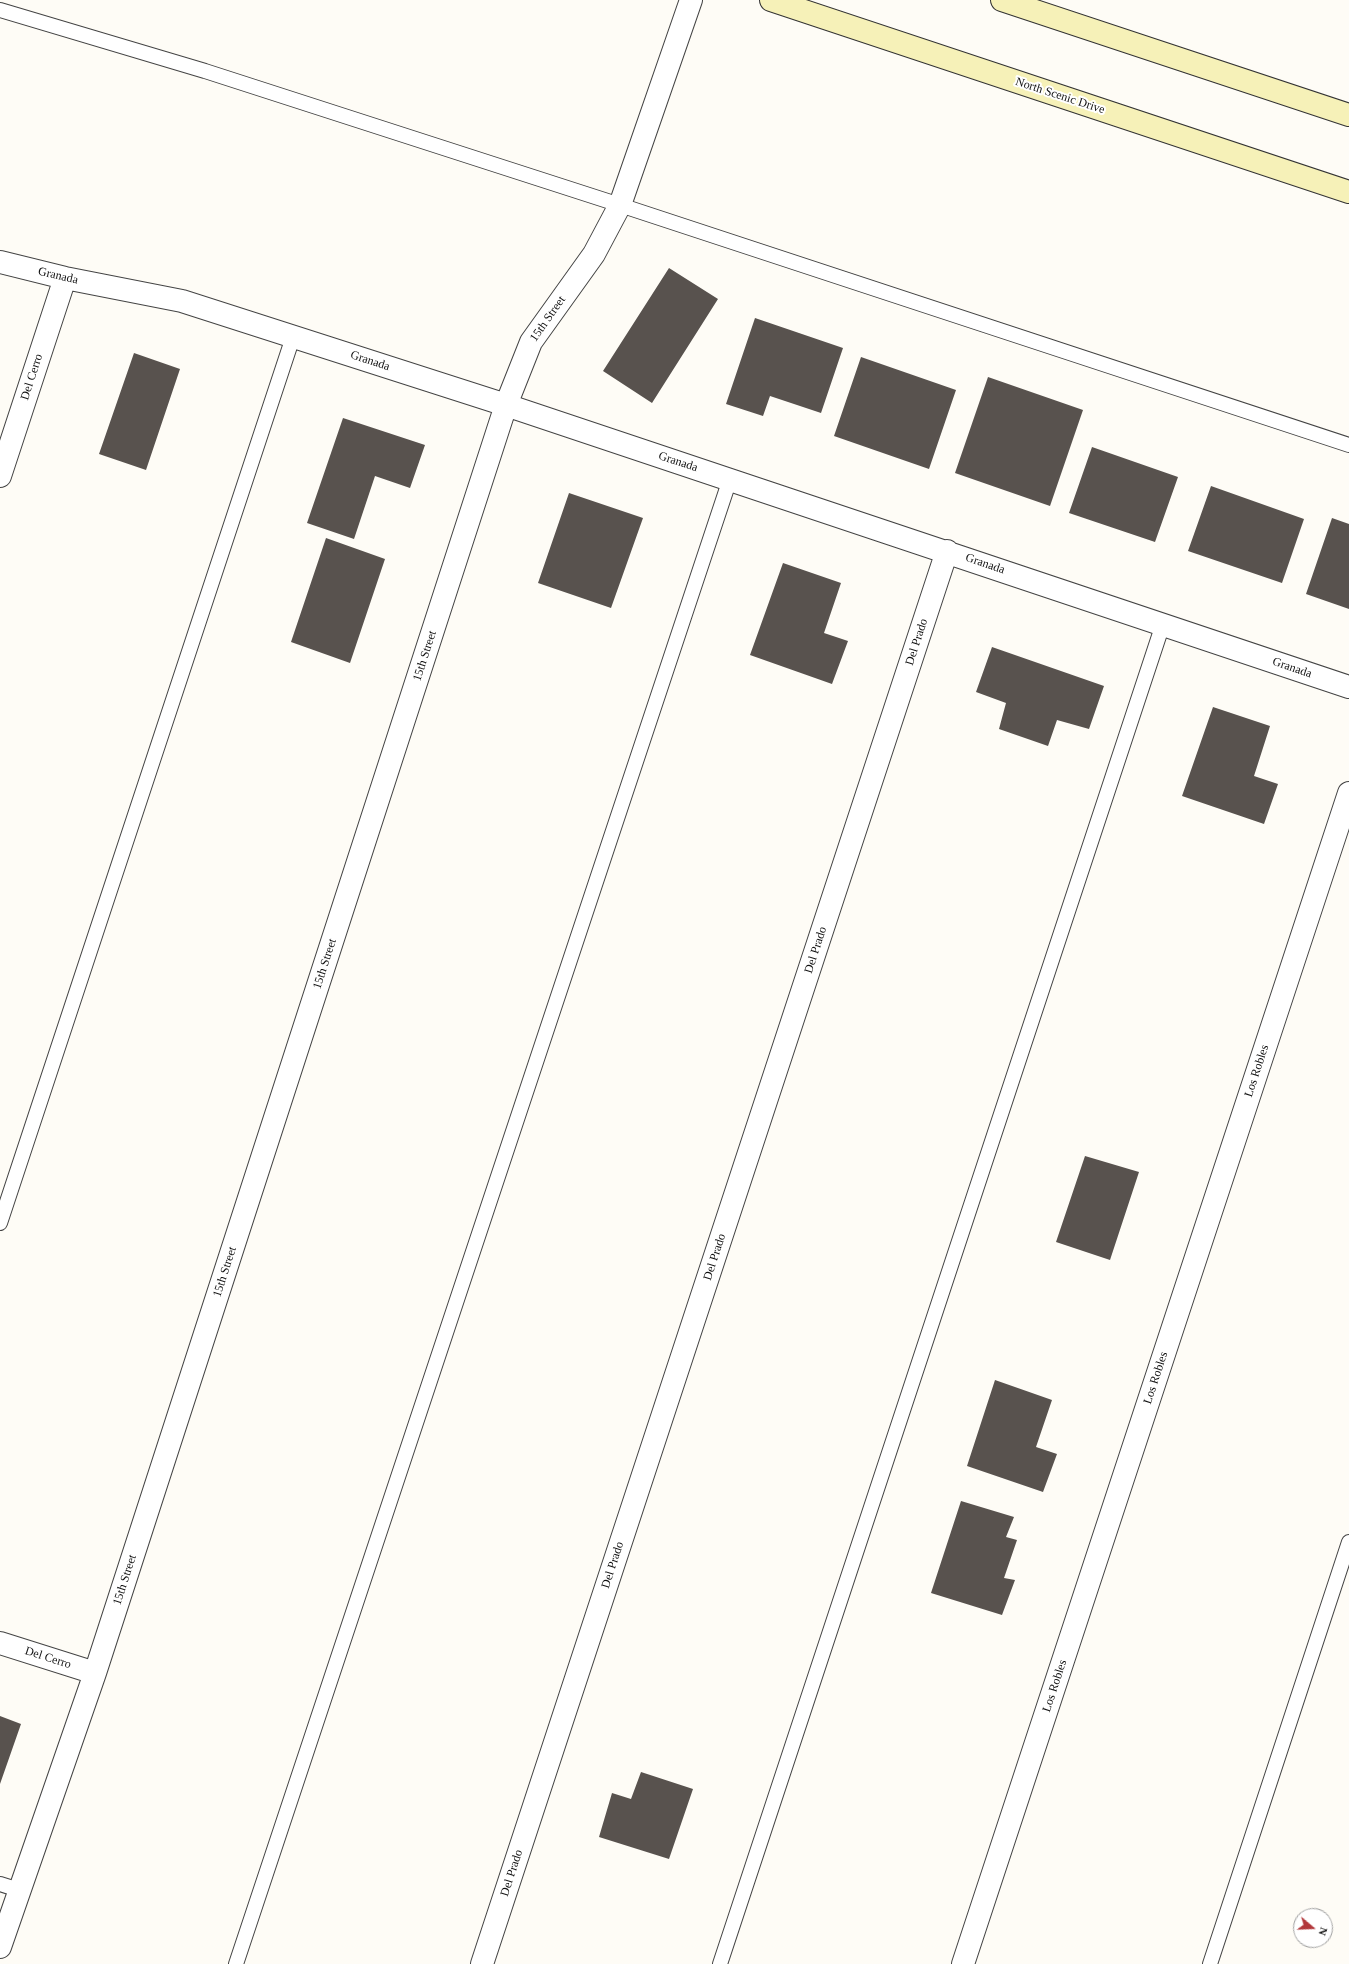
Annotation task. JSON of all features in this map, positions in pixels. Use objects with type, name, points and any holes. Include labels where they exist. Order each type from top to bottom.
[{"type":"main road","name":"North Scenic Drive","points":[[771,0],[1349,192]]},
{"type":"main road","points":[[1002,0],[1349,115]]},
{"type":"street","name":"15th Street","points":[[0,1948],[10,1887],[95,1673],[506,405],[531,342],[594,254],[620,205],[691,0]]},
{"type":"street","name":"Granada","points":[[0,262],[65,278],[182,301],[730,479],[1349,687]]},
{"type":"street","name":"Del Cerro","points":[[0,476],[65,278]]},
{"type":"street","name":"Del Prado","points":[[482,1964],[947,551]]},
{"type":"street","name":"Los Robles","points":[[963,1964],[1349,793]]},
{"type":"street","name":"Del Cerro","points":[[0,1643],[95,1673]]},
{"type":"lane","points":[[0,10],[205,71],[620,205],[1349,446]]},
{"type":"lane","points":[[0,1223],[293,337]]},
{"type":"lane","points":[[236,1964],[730,479]]},
{"type":"lane","points":[[720,1964],[1163,624]]},
{"type":"lane","points":[[1210,1964],[1349,1542]]},
{"type":"building","points":[[669,268],[718,299],[652,403],[603,371]]},
{"type":"building","points":[[755,318],[843,348],[821,413],[770,396],[763,416],[726,404]]},
{"type":"building","points":[[134,353],[180,369],[146,470],[99,454]]},
{"type":"building","points":[[861,357],[956,390],[929,469],[834,436]]},
{"type":"building","points":[[988,377],[1083,410],[1050,506],[955,473]]},
{"type":"building","points":[[343,418],[425,445],[410,488],[375,476],[354,539],[307,523]]},
{"type":"building","points":[[1092,447],[1178,477],[1155,542],[1069,513]]},
{"type":"building","points":[[1211,486],[1304,519],[1282,583],[1188,551]]},
{"type":"building","points":[[569,493],[643,518],[611,608],[538,583]]},
{"type":"building","points":[[1332,518],[1349,524],[1349,609],[1306,594]]},
{"type":"building","points":[[326,538],[385,559],[350,663],[291,642]]},
{"type":"building","points":[[783,563],[841,583],[824,633],[848,641],[832,684],[750,655]]},
{"type":"building","points":[[992,647],[1104,686],[1089,729],[1057,720],[1048,746],[999,729],[1006,703],[976,692]]},
{"type":"building","points":[[1213,707],[1270,726],[1254,776],[1278,784],[1264,824],[1182,796]]},
{"type":"building","points":[[1085,1156],[1139,1172],[1110,1260],[1056,1242]]},
{"type":"building","points":[[995,1380],[1052,1400],[1036,1447],[1057,1454],[1043,1492],[967,1466]]},
{"type":"building","points":[[961,1501],[1014,1517],[1006,1537],[1017,1540],[1004,1578],[1015,1580],[1002,1615],[931,1593]]},
{"type":"building","points":[[0,1716],[21,1724],[0,1784]]},
{"type":"building","points":[[641,1772],[693,1789],[669,1859],[599,1837],[612,1793],[631,1799]]}]
